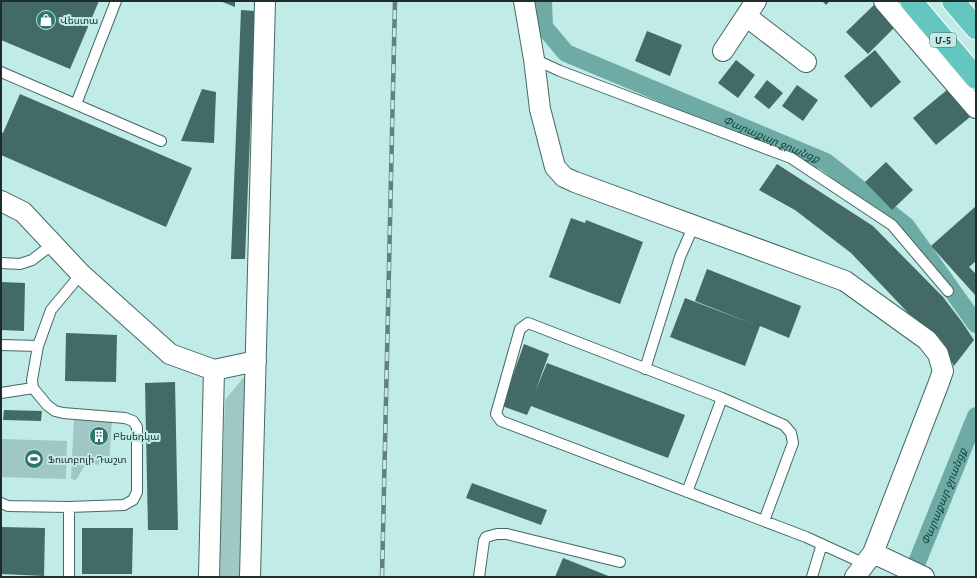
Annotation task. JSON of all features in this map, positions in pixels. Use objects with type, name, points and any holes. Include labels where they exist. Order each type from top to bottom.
[{"type":"highway","name":"Մ-5","points":[[911,1],[976,78]]},
{"type":"highway","points":[[952,1],[976,28]]},
{"type":"street","points":[[250,577],[265,1]]},
{"type":"street","points":[[524,1],[534,59],[540,109],[555,167],[564,177],[846,281],[927,340],[938,354],[943,371],[864,565],[901,565],[924,577]]},
{"type":"street","points":[[884,1],[976,108]]},
{"type":"street","points":[[722,51],[751,8],[806,62]]},
{"type":"street","points":[[1,201],[23,212],[81,274],[170,354],[214,370],[256,361]]},
{"type":"street","points":[[209,577],[214,370]]},
{"type":"lane","points":[[76,104],[116,1]]},
{"type":"lane","points":[[534,59],[560,71],[791,158],[892,225],[948,290]]},
{"type":"lane","points":[[1,72],[161,141]]},
{"type":"lane","points":[[645,369],[680,257],[694,225]]},
{"type":"lane","points":[[1,263],[20,264],[32,260],[53,244]]},
{"type":"lane","points":[[1,503],[8,506],[69,507],[124,505],[134,500],[137,492],[137,427],[133,421],[126,418],[63,413],[55,411],[47,406],[33,388],[32,380],[38,346],[51,310],[81,274]]},
{"type":"lane","points":[[764,521],[793,443],[791,433],[784,425],[722,398],[528,324],[520,329],[496,414],[501,421],[806,537],[864,565]]},
{"type":"lane","points":[[1,345],[38,346]]},
{"type":"lane","points":[[1,392],[33,388]]},
{"type":"lane","points":[[687,492],[722,398]]},
{"type":"lane","points":[[68,577],[69,507]]},
{"type":"lane","points":[[479,577],[484,541],[486,537],[497,534],[507,534],[620,562]]},
{"type":"lane","points":[[812,577],[822,544]]},
{"type":"shaded area","points":[[244,377],[249,385],[246,577],[220,577],[225,400]]},
{"type":"shaded area","points":[[74,419],[112,420],[109,464],[85,465],[76,480],[71,479]]},
{"type":"shaded area","name":"Ֆուտբոլի Դաշտ","points":[[1,439],[67,441],[66,479],[1,477]]},
{"type":"building","name":"Վեստա","points":[[1,1],[99,1],[70,69],[1,40]]},
{"type":"building","points":[[220,1],[235,1],[235,7]]},
{"type":"building","points":[[822,1],[830,1],[826,5]]},
{"type":"building","points":[[876,3],[897,25],[868,54],[846,32]]},
{"type":"building","points":[[241,10],[255,11],[245,259],[231,259]]},
{"type":"building","points":[[647,31],[682,45],[670,76],[635,61]]},
{"type":"building","points":[[875,50],[901,82],[871,108],[844,76]]},
{"type":"building","points":[[736,60],[755,75],[738,98],[718,83]]},
{"type":"building","points":[[767,80],[783,93],[769,109],[754,97]]},
{"type":"building","points":[[797,85],[818,100],[803,121],[782,106]]},
{"type":"building","points":[[202,89],[216,92],[214,143],[181,141]]},
{"type":"building","points":[[947,90],[970,117],[936,145],[913,118]]},
{"type":"building","points":[[20,94],[192,168],[166,227],[1,155],[1,132],[3,133]]},
{"type":"building","points":[[886,162],[913,190],[892,210],[865,182]]},
{"type":"building","points":[[777,164],[873,226],[943,297],[974,340],[954,366],[939,340],[934,340],[851,253],[795,210],[759,190]]},
{"type":"building","points":[[976,206],[976,261],[969,267],[976,274],[976,296],[931,246]]},
{"type":"building","points":[[571,218],[585,223],[586,220],[643,242],[620,304],[549,277]]},
{"type":"building","points":[[707,269],[801,306],[789,338],[760,326],[745,366],[670,337],[685,298],[753,324],[695,301]]},
{"type":"building","points":[[1,282],[25,283],[24,331],[1,330]]},
{"type":"building","points":[[66,333],[117,335],[116,382],[65,381]]},
{"type":"building","points":[[524,344],[549,354],[535,392],[547,363],[685,415],[668,458],[531,406],[527,415],[502,406]]},
{"type":"building","points":[[175,382],[178,530],[148,530],[145,383]]},
{"type":"building","points":[[4,410],[42,411],[41,421],[3,420]]},
{"type":"building","name":"Բեսեդկա","points":[[93,431],[106,432],[105,441],[93,440]]},
{"type":"building","points":[[472,483],[547,510],[541,525],[466,498]]},
{"type":"building","points":[[1,527],[45,528],[44,576],[1,574]]},
{"type":"building","points":[[82,528],[133,528],[132,574],[82,574]]},
{"type":"building","points":[[563,558],[611,577],[555,577]]},
{"type":"waterway","name":"Փարաքար ջրանցք","points":[[543,1],[544,27],[566,53],[826,162],[906,226],[976,324]]},
{"type":"waterway","name":"Փարաքար ջրանցք","points":[[911,577],[976,416]]},
{"type":"railway","points":[[382,577],[395,1]]},
{"type":"place","name":"Վեստա","points":[[46,20]]},
{"type":"place","name":"Բեսեդկա","points":[[99,436]]},
{"type":"place","name":"Ֆուտբոլի Դաշտ","points":[[34,459]]}]
